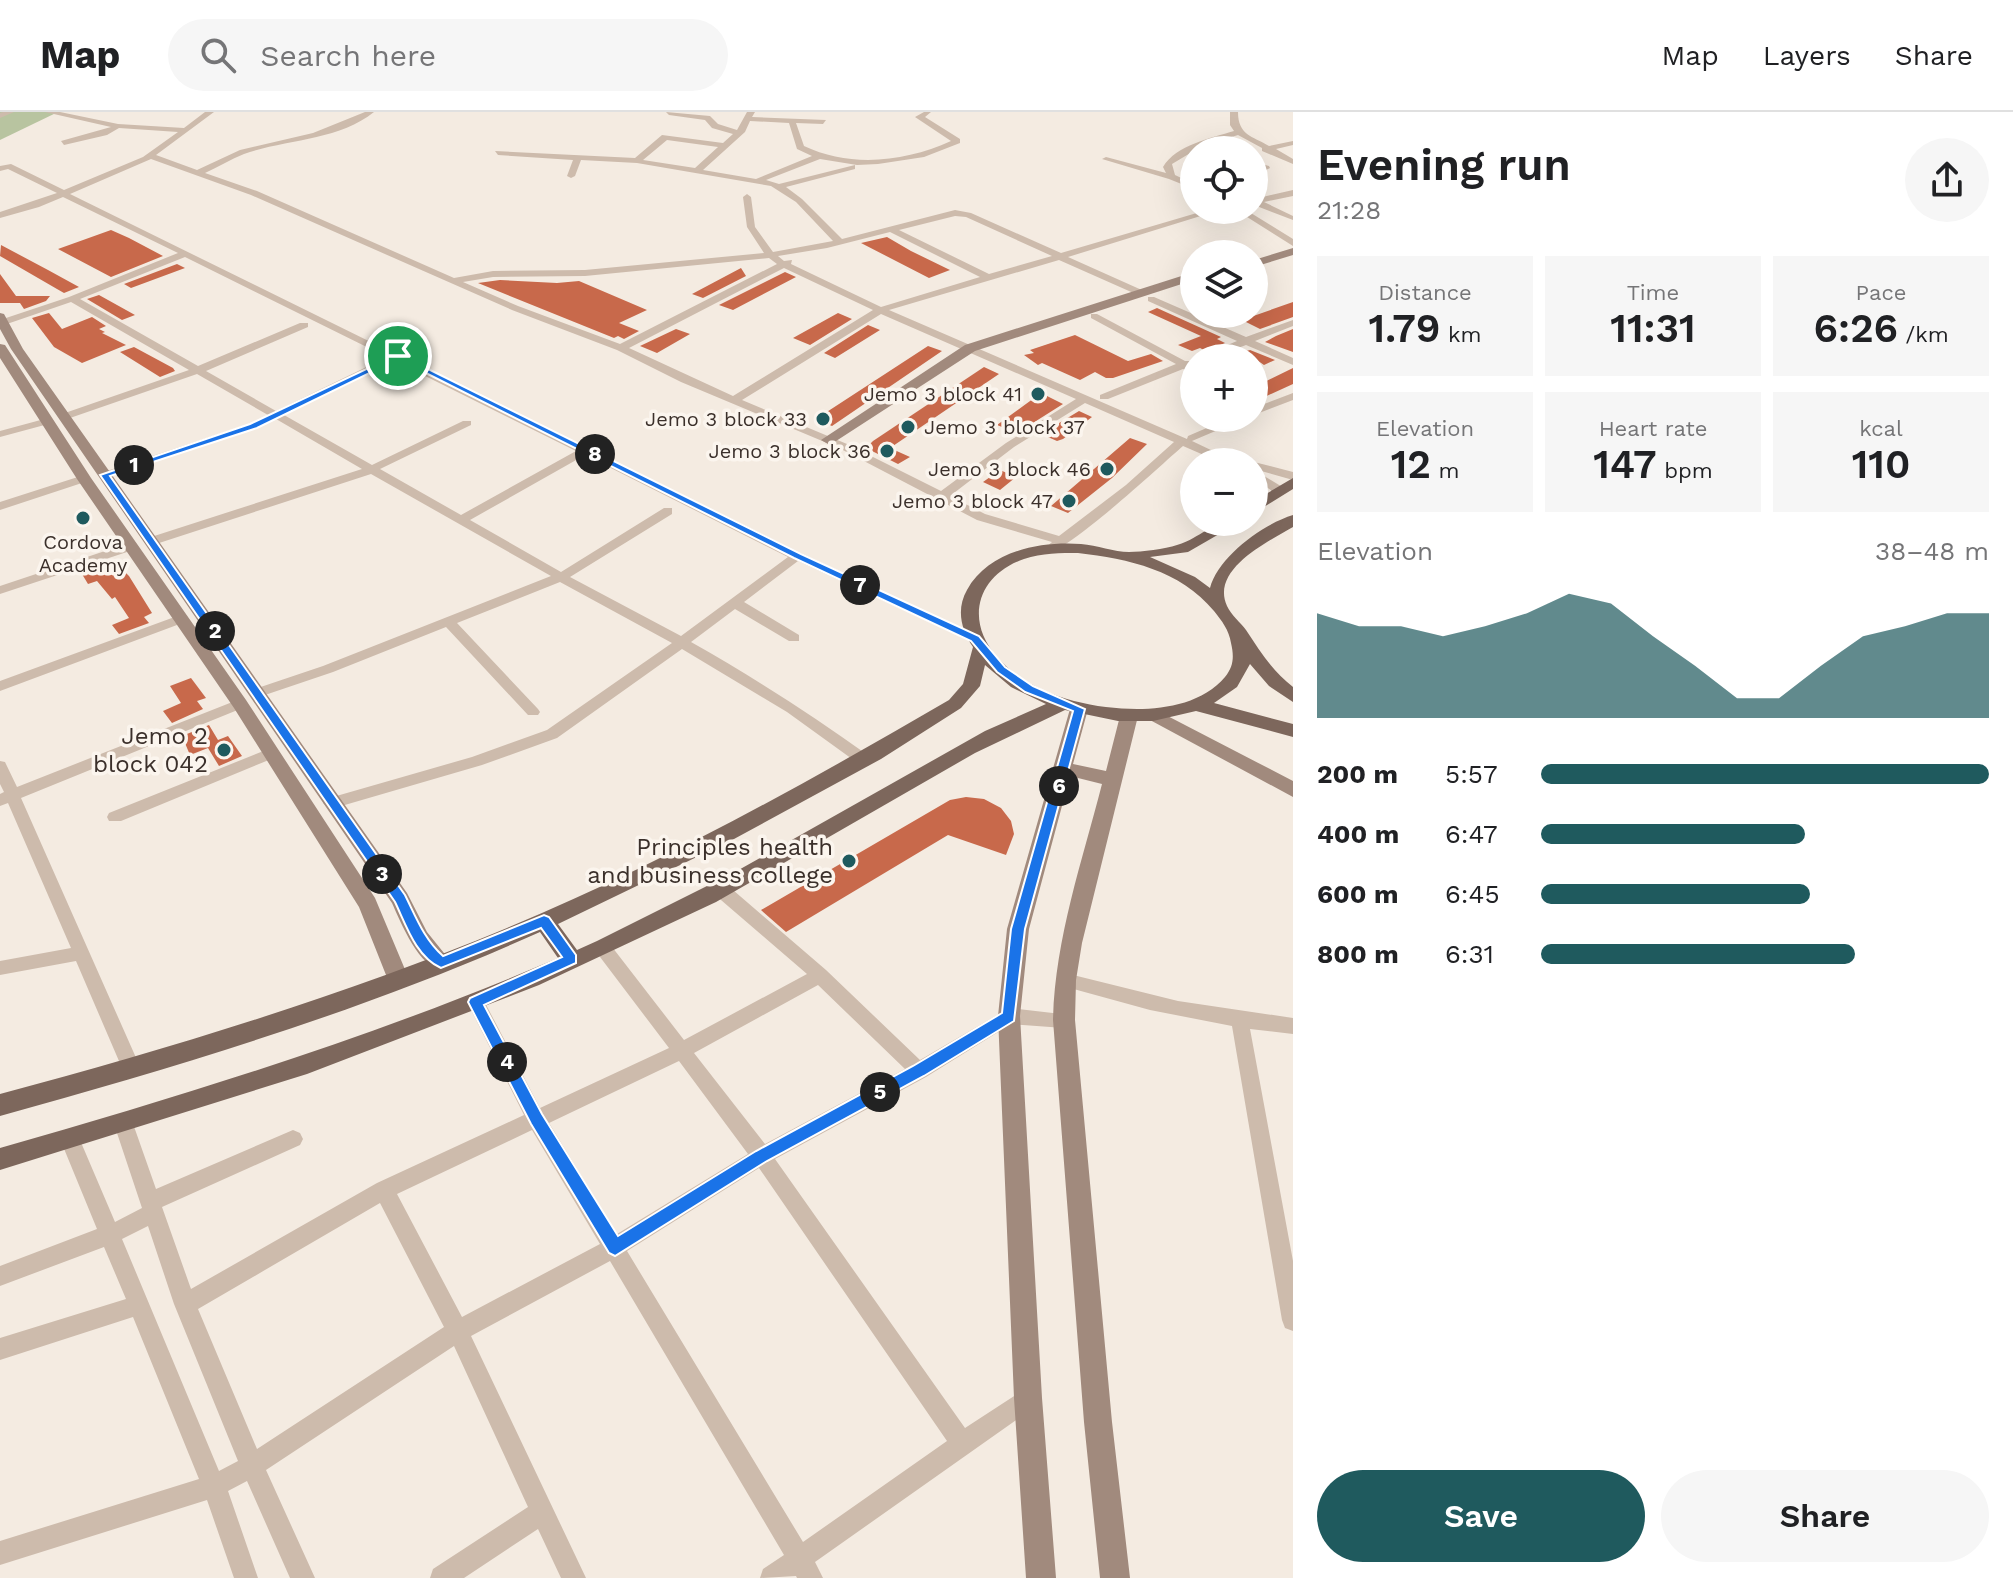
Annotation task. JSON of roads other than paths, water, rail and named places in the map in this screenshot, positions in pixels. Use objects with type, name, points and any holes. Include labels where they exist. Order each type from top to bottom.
[{"type":"main road","points":[[1268,498],[1286,486]]},
{"type":"main road","points":[[1218,603],[1218,584],[1226,568],[1293,520]]},
{"type":"main road","points":[[1126,555],[1182,549],[1206,536]]},
{"type":"main road","points":[[0,1105],[132,1069],[398,979],[544,921],[689,853],[864,760],[955,704],[971,686],[978,643],[969,607],[981,580],[1009,560],[1055,545],[1126,555],[1178,574],[1218,603],[1270,677],[1293,696]]},
{"type":"main road","points":[[978,643],[1001,670],[1029,689],[1072,706],[1129,716],[1156,716],[1199,706],[1229,686],[1242,660],[1238,631]]},
{"type":"main road","points":[[0,1159],[124,1124],[325,1058],[476,1002],[603,948],[720,889],[1002,729],[1072,706]]},
{"type":"main road","points":[[1199,706],[1293,731]]},
{"type":"main road","points":[[544,921],[571,959]]},
{"type":"street","points":[[0,116],[10,112]]},
{"type":"street","points":[[49,112],[118,126],[187,130]]},
{"type":"street","points":[[0,215],[63,193],[150,156],[210,112]]},
{"type":"street","points":[[200,172],[243,152],[333,129],[370,112]]},
{"type":"street","points":[[1234,112],[1234,125],[1245,136]]},
{"type":"street","points":[[669,113],[707,118],[715,126],[739,133]]},
{"type":"street","points":[[780,186],[916,155],[955,142],[955,138],[919,117],[928,113]]},
{"type":"street","points":[[698,170],[739,133],[750,115],[823,122]]},
{"type":"street","points":[[792,121],[800,147],[820,156],[875,162]]},
{"type":"street","points":[[64,143],[104,133],[118,126]]},
{"type":"street","points":[[1226,136],[1239,132]]},
{"type":"street","points":[[637,161],[665,137],[725,146]]},
{"type":"street","points":[[1268,148],[1293,143]]},
{"type":"street","points":[[1268,150],[1293,162]]},
{"type":"street","points":[[498,153],[637,161],[780,186],[788,189],[799,204],[840,242]]},
{"type":"street","points":[[150,156],[200,172],[621,348],[645,362],[843,446],[991,521],[1055,545],[1130,488],[1186,439],[1204,432]]},
{"type":"street","points":[[757,181],[820,156]]},
{"type":"street","points":[[1172,177],[1167,167],[1180,156]]},
{"type":"street","points":[[571,176],[578,157]]},
{"type":"street","points":[[1106,159],[1180,181]]},
{"type":"street","points":[[0,169],[8,166],[978,643]]},
{"type":"street","points":[[1268,200],[1293,193]]},
{"type":"street","points":[[747,197],[750,230],[771,254],[880,310],[981,348]]},
{"type":"street","points":[[1268,206],[1291,218]]},
{"type":"street","points":[[453,280],[493,274],[570,274],[771,254],[840,242],[948,213],[962,214],[1293,362]]},
{"type":"street","points":[[734,400],[880,310],[1180,221]]},
{"type":"street","points":[[1262,224],[1293,244]]},
{"type":"street","points":[[891,229],[989,278]]},
{"type":"street","points":[[1268,253],[1293,244]]},
{"type":"street","points":[[1268,254],[1293,251]]},
{"type":"street","points":[[187,253],[72,299],[2,319],[7,350],[84,479],[240,704],[368,904],[398,979]]},
{"type":"street","points":[[621,348],[786,263],[893,306],[1064,385],[1104,397],[1151,423]]},
{"type":"street","points":[[828,440],[981,348],[1123,304],[1180,282]]},
{"type":"street","points":[[1146,296],[1180,288]]},
{"type":"street","points":[[72,299],[370,470],[681,641],[823,729],[864,760]]},
{"type":"street","points":[[843,446],[981,348],[1094,316],[1123,304]]},
{"type":"street","points":[[1094,316],[1180,359]]},
{"type":"street","points":[[1240,344],[1293,323]]},
{"type":"street","points":[[66,416],[196,371],[304,325]]},
{"type":"street","points":[[7,350],[66,416],[400,899],[419,938],[441,963]]},
{"type":"street","points":[[105,475],[222,437],[276,415],[398,356]]},
{"type":"street","points":[[1104,397],[1180,369]]},
{"type":"street","points":[[1064,385],[1085,398],[1151,423],[1203,448]]},
{"type":"street","points":[[1268,404],[1293,396]]},
{"type":"street","points":[[942,496],[1010,445],[1085,398]]},
{"type":"street","points":[[0,434],[48,421]]},
{"type":"street","points":[[152,541],[370,470],[467,423]]},
{"type":"street","points":[[1186,439],[1210,448]]},
{"type":"street","points":[[461,520],[586,450]]},
{"type":"street","points":[[1268,469],[1293,476]]},
{"type":"street","points":[[0,506],[84,479]]},
{"type":"street","points":[[257,693],[561,577],[668,511]]},
{"type":"street","points":[[116,527],[137,520]]},
{"type":"street","points":[[0,590],[129,547]]},
{"type":"street","points":[[331,803],[536,742],[552,734],[622,687],[797,556]]},
{"type":"street","points":[[734,602],[794,638]]},
{"type":"street","points":[[0,686],[180,619]]},
{"type":"street","points":[[449,622],[533,712]]},
{"type":"street","points":[[7,797],[240,704]]},
{"type":"street","points":[[1041,1578],[1028,1398],[1009,1016],[1018,929],[1063,768],[1072,706]]},
{"type":"street","points":[[1115,1578],[1098,1422],[1064,1020],[1065,980],[1071,943],[1129,716]]},
{"type":"street","points":[[1156,716],[1293,790]]},
{"type":"street","points":[[115,817],[271,753]]},
{"type":"street","points":[[282,769],[302,760]]},
{"type":"street","points":[[0,766],[7,797],[132,1069]]},
{"type":"street","points":[[1063,768],[1111,779]]},
{"type":"street","points":[[720,889],[820,975],[919,1071]]},
{"type":"street","points":[[603,948],[762,1156],[962,1443]]},
{"type":"street","points":[[0,968],[81,953]]},
{"type":"street","points":[[185,1304],[384,1190],[682,1051],[820,975]]},
{"type":"street","points":[[1065,980],[1149,1004],[1240,1021],[1293,1026]]},
{"type":"street","points":[[476,1002],[536,1119],[806,1568]]},
{"type":"street","points":[[0,1553],[214,1486],[252,1466],[458,1331],[615,1247],[762,1156],[919,1071],[1009,1016],[1064,1020]]},
{"type":"street","points":[[1240,1021],[1293,1320]]},
{"type":"street","points":[[124,1124],[185,1304],[252,1466],[303,1578]]},
{"type":"street","points":[[70,1139],[214,1486],[246,1578]]},
{"type":"street","points":[[1,1276],[109,1235],[152,1207],[293,1139]]},
{"type":"street","points":[[384,1190],[458,1331],[574,1578]]},
{"type":"street","points":[[0,1349],[139,1305]]},
{"type":"street","points":[[772,1578],[806,1568],[962,1443],[1028,1398]]},
{"type":"street","points":[[442,1578],[544,1511]]},
{"type":"place","name":"Jemo 3 block 41","points":[[1038,394]]},
{"type":"place","name":"Jemo 3 block 33","points":[[823,419]]},
{"type":"place","name":"Jemo 3 block 37","points":[[908,427]]},
{"type":"place","name":"Jemo 3 block 36","points":[[887,451]]},
{"type":"place","name":"Jemo 3 block 46","points":[[1107,469]]},
{"type":"place","name":"Jemo 3 block 47","points":[[1069,501]]},
{"type":"place","name":"Cordova Academy","points":[[83,518]]},
{"type":"place","name":"Jemo 2 block 042","points":[[224,750]]},
{"type":"place","name":"Principles health and business college","points":[[849,861]]}]
